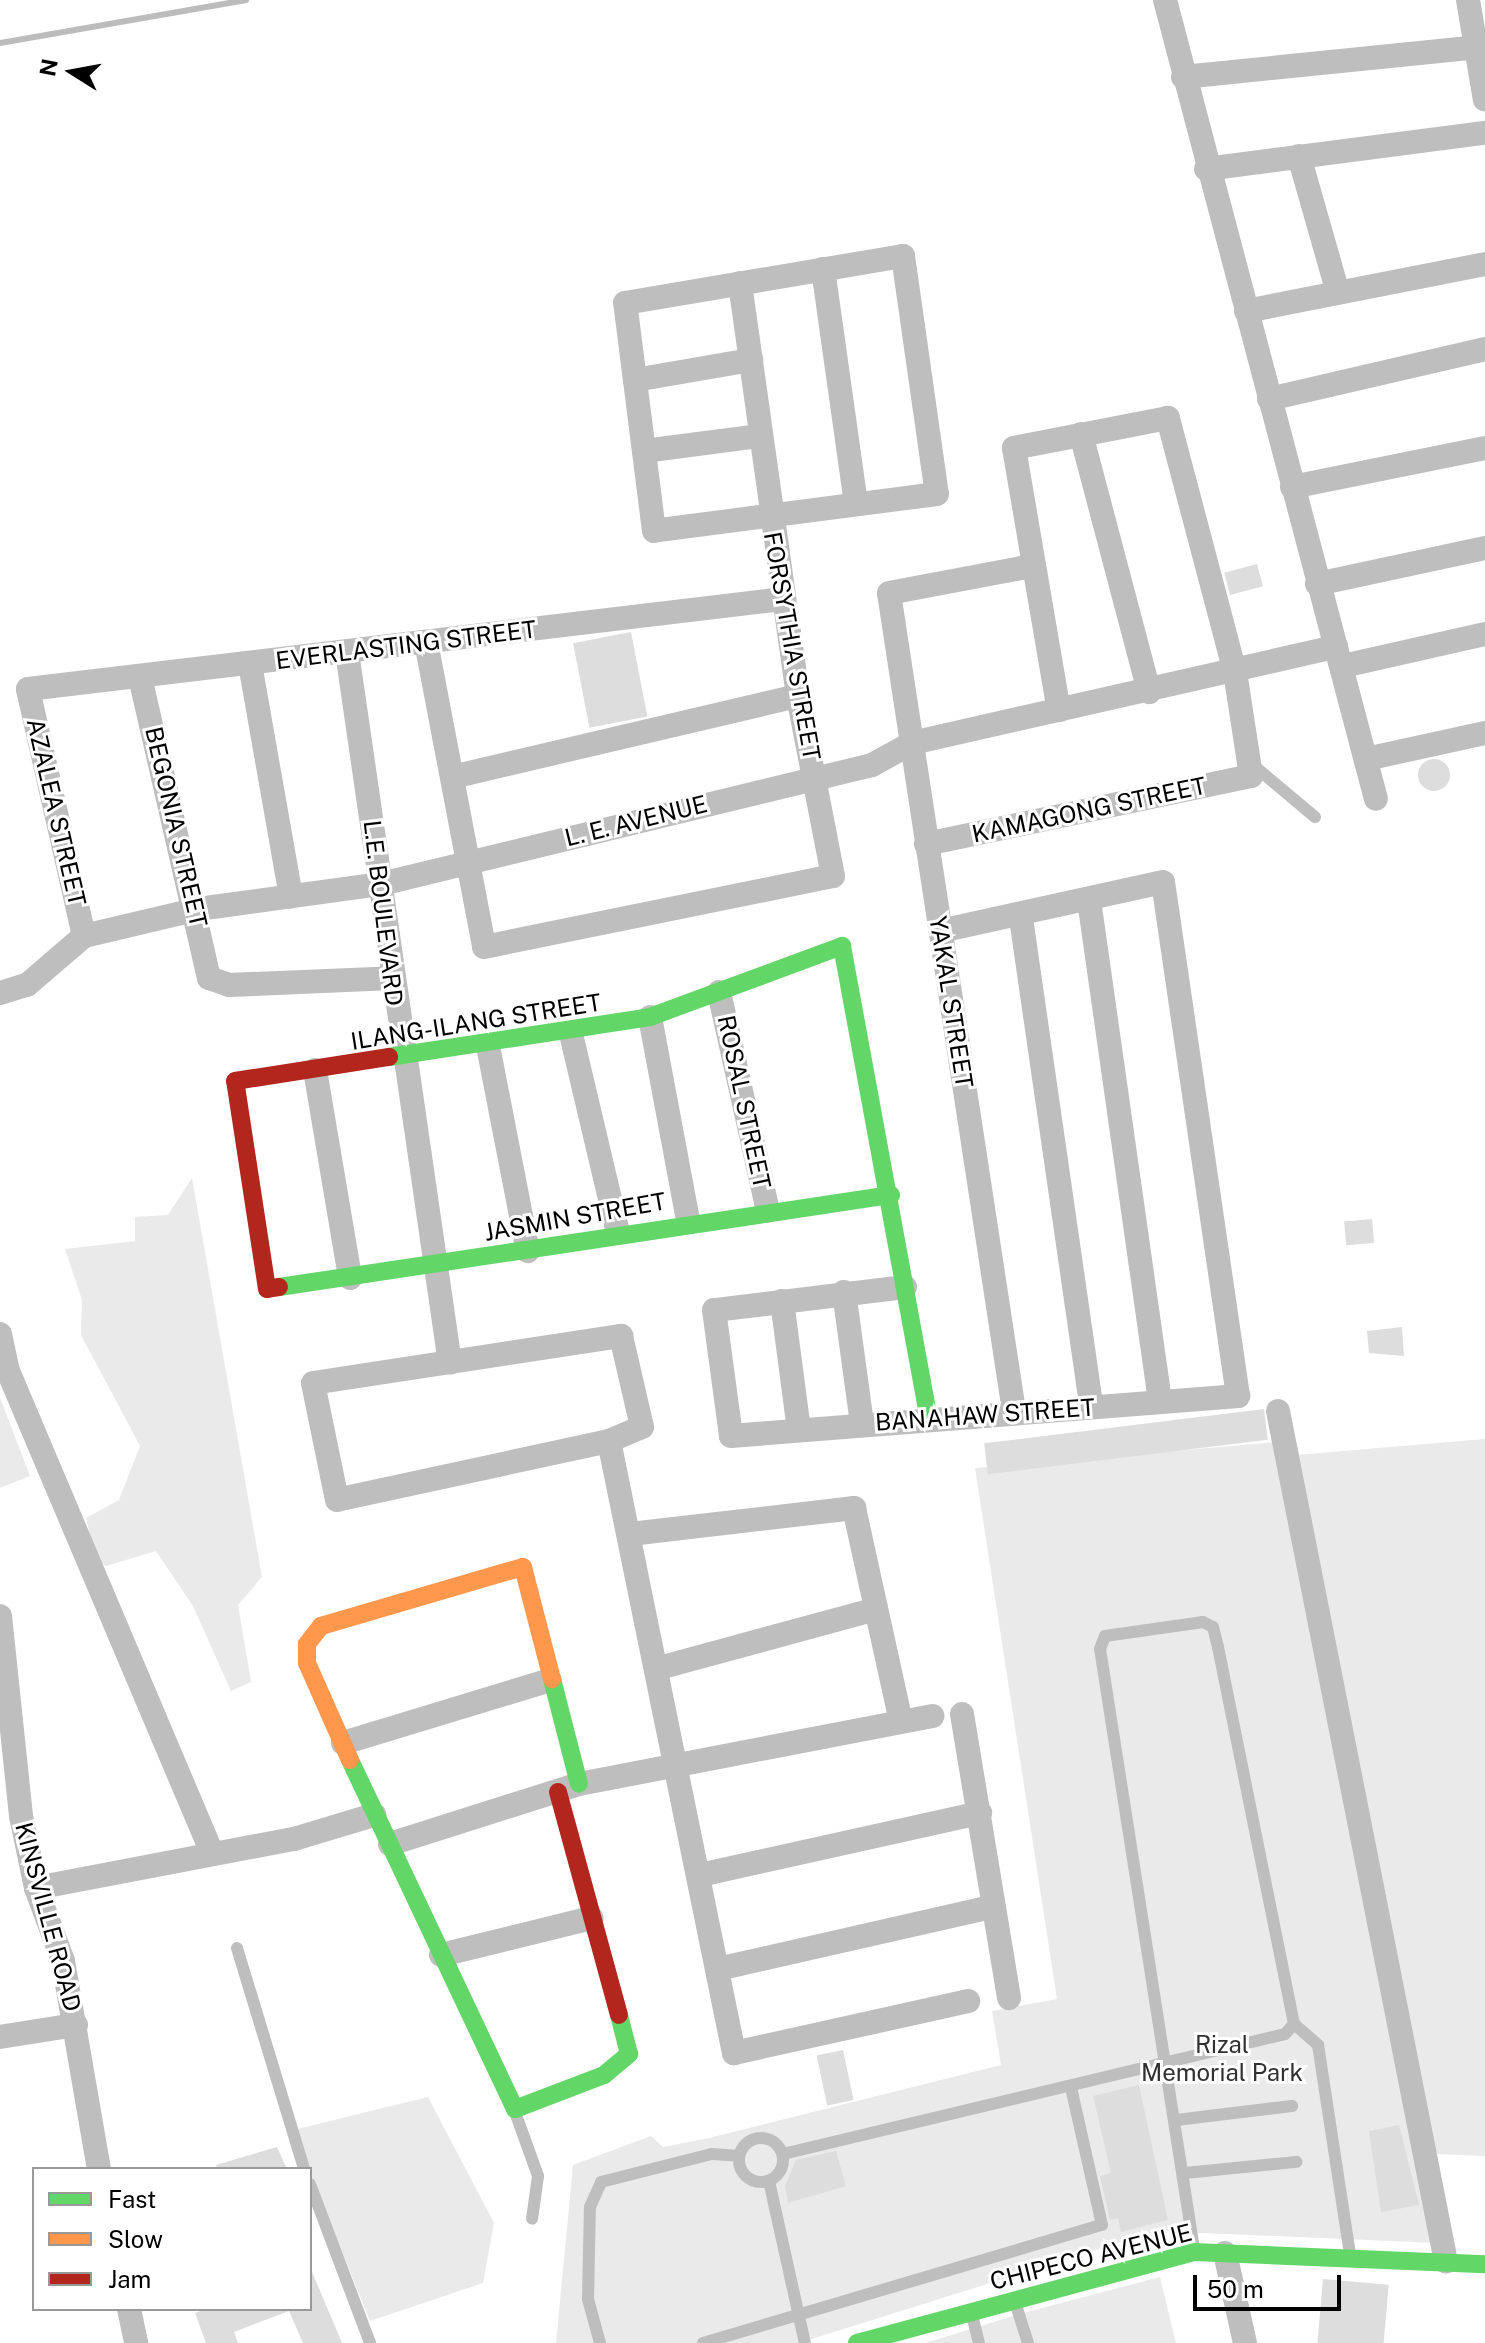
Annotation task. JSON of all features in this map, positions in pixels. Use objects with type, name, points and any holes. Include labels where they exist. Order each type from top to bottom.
[{"type":"street","points":[[1165,0],[1206,169],[1376,799]]},
{"type":"street","points":[[1468,0],[1485,100]]},
{"type":"street","points":[[1183,77],[1476,47]]},
{"type":"street","points":[[1206,169],[1485,133]]},
{"type":"street","points":[[1299,156],[1337,289]]},
{"type":"street","points":[[903,256],[937,494],[654,531],[625,303],[740,283],[903,256]]},
{"type":"street","points":[[1246,311],[1337,289],[1485,264]]},
{"type":"street","points":[[823,269],[856,504]]},
{"type":"street","name":"FORSYTHIA STREET","points":[[469,863],[484,947],[833,876],[798,696],[770,515],[740,283]]},
{"type":"street","points":[[1269,399],[1485,349]]},
{"type":"street","points":[[635,380],[751,360]]},
{"type":"street","points":[[1059,710],[1014,448],[1168,418],[1235,672],[1252,770]]},
{"type":"street","points":[[1081,434],[1149,692]]},
{"type":"street","points":[[644,451],[760,436]]},
{"type":"street","points":[[1292,487],[1485,448]]},
{"type":"street","points":[[1317,584],[1485,548]]},
{"type":"street","name":"YAKAL STREET","points":[[1014,1411],[889,593],[1032,566]]},
{"type":"street","name":"EVERLASTING STREET","points":[[28,689],[783,599]]},
{"type":"street","name":"L. E. AVENUE","points":[[0,993],[27,985],[84,936],[198,909],[381,884],[815,776],[872,765],[912,743],[1235,672],[1283,662],[1485,634]]},
{"type":"street","points":[[426,642],[469,863]]},
{"type":"street","name":"L.E. BOULEVARD","points":[[347,652],[381,884],[401,1058],[450,1363]]},
{"type":"street","points":[[250,664],[291,896]]},
{"type":"street","name":"BEGONIA STREET","points":[[140,677],[198,909],[209,978],[229,985],[393,978]]},
{"type":"street","name":"AZALEA STREET","points":[[28,689],[84,936]]},
{"type":"street","points":[[452,777],[798,696]]},
{"type":"street","points":[[1366,759],[1485,733]]},
{"type":"street","name":"KAMAGONG STREET","points":[[926,844],[1252,770]]},
{"type":"street","name":"BANAHAW STREET","points":[[782,1301],[714,1310],[731,1436],[1014,1411],[1238,1396],[1163,882],[1089,900]]},
{"type":"street","points":[[940,931],[1021,918],[1089,900],[1160,1401]]},
{"type":"street","points":[[1021,918],[1091,1406]]},
{"type":"street","name":"ILANG-ILANG STREET","points":[[267,1289],[235,1081],[571,1034],[650,1017],[842,946],[891,1195]]},
{"type":"street","name":"ROSAL STREET","points":[[719,992],[768,1211]]},
{"type":"street","points":[[650,1017],[688,1221]]},
{"type":"street","points":[[571,1034],[618,1233]]},
{"type":"street","points":[[488,1046],[528,1251]]},
{"type":"street","points":[[315,1070],[350,1278]]},
{"type":"street","points":[[891,1195],[929,1418]]},
{"type":"street","name":"JASMIN STREET","points":[[267,1289],[528,1251],[688,1221],[891,1195]]},
{"type":"street","points":[[799,1430],[782,1301],[905,1287]]},
{"type":"street","points":[[844,1292],[862,1424]]},
{"type":"street","points":[[0,1334],[8,1371],[212,1853]]},
{"type":"street","points":[[621,1336],[642,1427],[609,1441],[337,1500],[313,1383],[621,1336]]},
{"type":"street","points":[[1278,1411],[1446,2262]]},
{"type":"street","points":[[609,1441],[659,1668],[674,1763],[700,1875],[734,2053],[968,2001]]},
{"type":"street","points":[[630,1534],[854,1508],[900,1717]]},
{"type":"street","points":[[523,1567],[550,1680],[592,1918],[629,2054],[604,2075],[515,2109],[374,1815],[343,1743],[307,1663],[307,1644],[321,1626],[523,1567]]},
{"type":"street","points":[[659,1668],[876,1609]]},
{"type":"street","name":"KINSVILLE ROAD","points":[[0,1616],[11,1815],[76,2025],[99,2167]]},
{"type":"street","points":[[343,1743],[550,1680]]},
{"type":"street","points":[[962,1714],[980,1813],[991,1907],[1009,1998]]},
{"type":"street","points":[[390,1844],[568,1788],[674,1763],[900,1717],[933,1716]]},
{"type":"street","points":[[700,1875],[980,1813]]},
{"type":"street","points":[[36,1888],[212,1853],[374,1815]]},
{"type":"street","points":[[718,1969],[991,1907]]},
{"type":"street","points":[[441,1955],[592,1918]]},
{"type":"street","points":[[0,2037],[76,2025]]},
{"type":"street","name":"CHIPECO AVENUE","points":[[857,2343],[1194,2252],[1485,2264]]},
{"type":"street","points":[[1225,2253],[1245,2343]]},
{"type":"street","points":[[129,2311],[136,2343]]},
{"type":"lane","points":[[1252,770],[1315,817]]},
{"type":"lane","points":[[1194,2252],[1168,2062],[1100,1649],[1105,1636],[1203,1622],[1213,1627],[1294,2024],[1318,2045],[1351,2258]]},
{"type":"lane","points":[[237,1948],[303,2167]]},
{"type":"lane","points":[[805,2343],[769,2181],[783,2154],[1285,2034],[1294,2024]]},
{"type":"lane","points":[[703,2343],[1102,2225],[1071,2087]]},
{"type":"lane","points":[[1176,2120],[1292,2106]]},
{"type":"lane","points":[[515,2109],[538,2176],[532,2219]]},
{"type":"lane","points":[[769,2181],[746,2177],[739,2156],[744,2145],[766,2137],[783,2154]]},
{"type":"lane","points":[[600,2343],[588,2299],[590,2207],[601,2182],[712,2154],[739,2156]]},
{"type":"lane","points":[[1185,2173],[1296,2162]]},
{"type":"lane","points":[[312,2189],[370,2343]]},
{"type":"lane","points":[[1014,2299],[1028,2343]]},
{"type":"lane","points":[[971,2311],[979,2343]]},
{"type":"green space","points":[[192,1178],[262,1577],[238,1605],[251,1682],[231,1691],[193,1606],[156,1551],[106,1566],[96,1559],[86,1518],[119,1500],[140,1446],[81,1335],[82,1300],[65,1249],[135,1241],[135,1217],[168,1215]]},
{"type":"green space","points":[[0,1398],[30,1476],[0,1488]]},
{"type":"green space","points":[[1485,1439],[1485,2156],[1434,2154],[1296,1455]]},
{"type":"green space","name":"Rizal Memorial Park","points":[[1278,1442],[1437,2243],[1156,2231],[799,2343],[556,2343],[573,2165],[651,2136],[663,2147],[709,2138],[1001,2065],[992,2011],[1057,1999],[975,1468]]},
{"type":"green space","points":[[428,2097],[494,2223],[483,2283],[370,2321],[312,2177],[312,2167],[308,2167],[293,2130]]},
{"type":"green space","points":[[1160,2277],[1176,2343],[925,2343],[1023,2313]]},
{"type":"building","points":[[1257,564],[1263,586],[1230,595],[1224,573]]},
{"type":"building","points":[[631,632],[647,716],[589,728],[573,643]]},
{"type":"building","points":[[1434,759],[1445,764],[1450,775],[1445,786],[1434,791],[1423,786],[1418,775],[1423,764]]},
{"type":"building","points":[[1372,1219],[1374,1243],[1346,1245],[1344,1221]]},
{"type":"building","points":[[1402,1327],[1404,1356],[1369,1353],[1367,1331]]},
{"type":"building","points":[[1264,1409],[1268,1440],[988,1474],[984,1443]]},
{"type":"building","points":[[843,2050],[854,2100],[827,2105],[817,2056]]},
{"type":"building","points":[[1139,2085],[1168,2220],[1121,2232],[1118,2218],[1110,2220],[1100,2176],[1111,2173],[1093,2096]]},
{"type":"building","points":[[1399,2125],[1419,2205],[1381,2212],[1369,2131]]},
{"type":"building","points":[[277,2147],[286,2167],[216,2167]]},
{"type":"building","points":[[836,2151],[846,2186],[788,2203],[785,2186],[796,2160]]},
{"type":"building","points":[[312,2272],[342,2343],[303,2343],[289,2311],[312,2311]]},
{"type":"building","points":[[1323,2279],[1389,2285],[1384,2343],[1317,2343]]},
{"type":"building","points":[[289,2311],[234,2332],[238,2343],[206,2343],[195,2313]]},
{"type":"waterway","points":[[0,43],[246,0]]},
{"type":"traffic: fast","points":[[389,1057],[650,1017],[842,946],[929,1418]]},
{"type":"traffic: fast","points":[[279,1287],[891,1195]]},
{"type":"traffic: fast","points":[[552,1679],[579,1784]]},
{"type":"traffic: fast","points":[[350,1760],[515,2109],[604,2075],[629,2054],[619,2015]]},
{"type":"traffic: fast","points":[[857,2343],[1194,2252],[1485,2264]]},
{"type":"traffic: slow","points":[[350,1760],[307,1663],[307,1644],[321,1626],[523,1567],[552,1679]]},
{"type":"traffic: jam","points":[[279,1287],[267,1289],[235,1081],[389,1057]]},
{"type":"traffic: jam","points":[[558,1792],[619,2015]]}]
